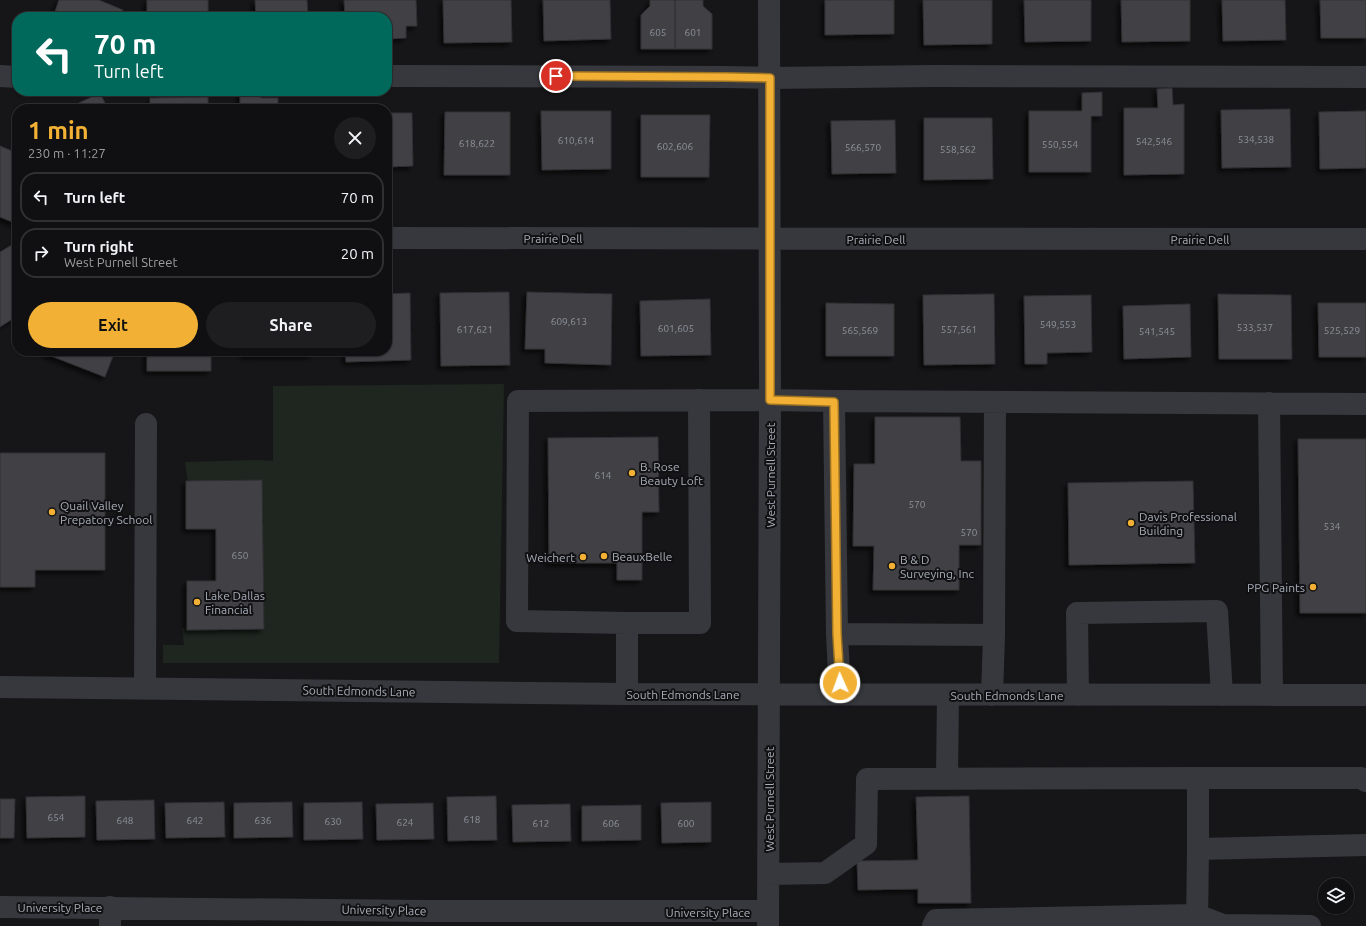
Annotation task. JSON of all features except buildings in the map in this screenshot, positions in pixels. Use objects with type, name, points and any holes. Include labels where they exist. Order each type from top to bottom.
[{"type":"street","name":"West Purnell Street","points":[[768,919],[770,694],[769,0]]},
{"type":"street","points":[[0,76],[12,76]]},
{"type":"street","points":[[392,76],[770,78],[932,76],[1366,77]]},
{"type":"street","name":"Prairie Dell","points":[[392,238],[1366,239]]},
{"type":"street","points":[[699,400],[700,623],[517,621],[518,401],[699,400],[770,400],[834,402],[1366,404]]},
{"type":"street","points":[[834,402],[837,634],[840,694]]},
{"type":"street","points":[[992,695],[994,634],[995,402]]},
{"type":"street","points":[[1269,403],[1272,695]]},
{"type":"street","points":[[145,689],[146,424]]},
{"type":"street","points":[[1078,695],[1077,613],[1217,611],[1222,695]]},
{"type":"street","points":[[627,622],[627,694]]},
{"type":"street","points":[[837,634],[994,634]]},
{"type":"street","name":"South Edmonds Lane","points":[[0,687],[627,694],[1366,694]]},
{"type":"street","points":[[947,778],[948,695]]},
{"type":"street","points":[[769,874],[826,873],[866,844],[867,778],[1361,778],[1366,782]]},
{"type":"street","points":[[1197,921],[1198,778]]},
{"type":"street","points":[[1198,849],[1366,845]]},
{"type":"street","name":"University Place","points":[[0,907],[110,917],[768,919]]},
{"type":"street","points":[[933,926],[936,920],[1197,921],[1223,925],[1310,926]]},
{"type":"shaded area","points":[[504,384],[499,663],[163,663],[163,645],[184,645],[182,628],[259,625],[257,485],[188,484],[185,462],[273,461],[273,386]]},
{"type":"place","name":"B. Rose Beauty Loft","points":[[632,473]]},
{"type":"place","name":"Quail Valley Prepatory School","points":[[52,512]]},
{"type":"place","name":"Davis Professional Building","points":[[1131,523]]},
{"type":"place","name":"BeauxBelle","points":[[604,556]]},
{"type":"place","name":"Weichert","points":[[583,557]]},
{"type":"place","name":"B & D Surveying, Inc","points":[[892,566]]},
{"type":"place","name":"PPG Paints","points":[[1313,587]]},
{"type":"place","name":"Lake Dallas Financial","points":[[197,602]]},
{"type":"route","points":[[556,76],[770,78],[770,400],[834,402],[837,634],[840,683]]}]
